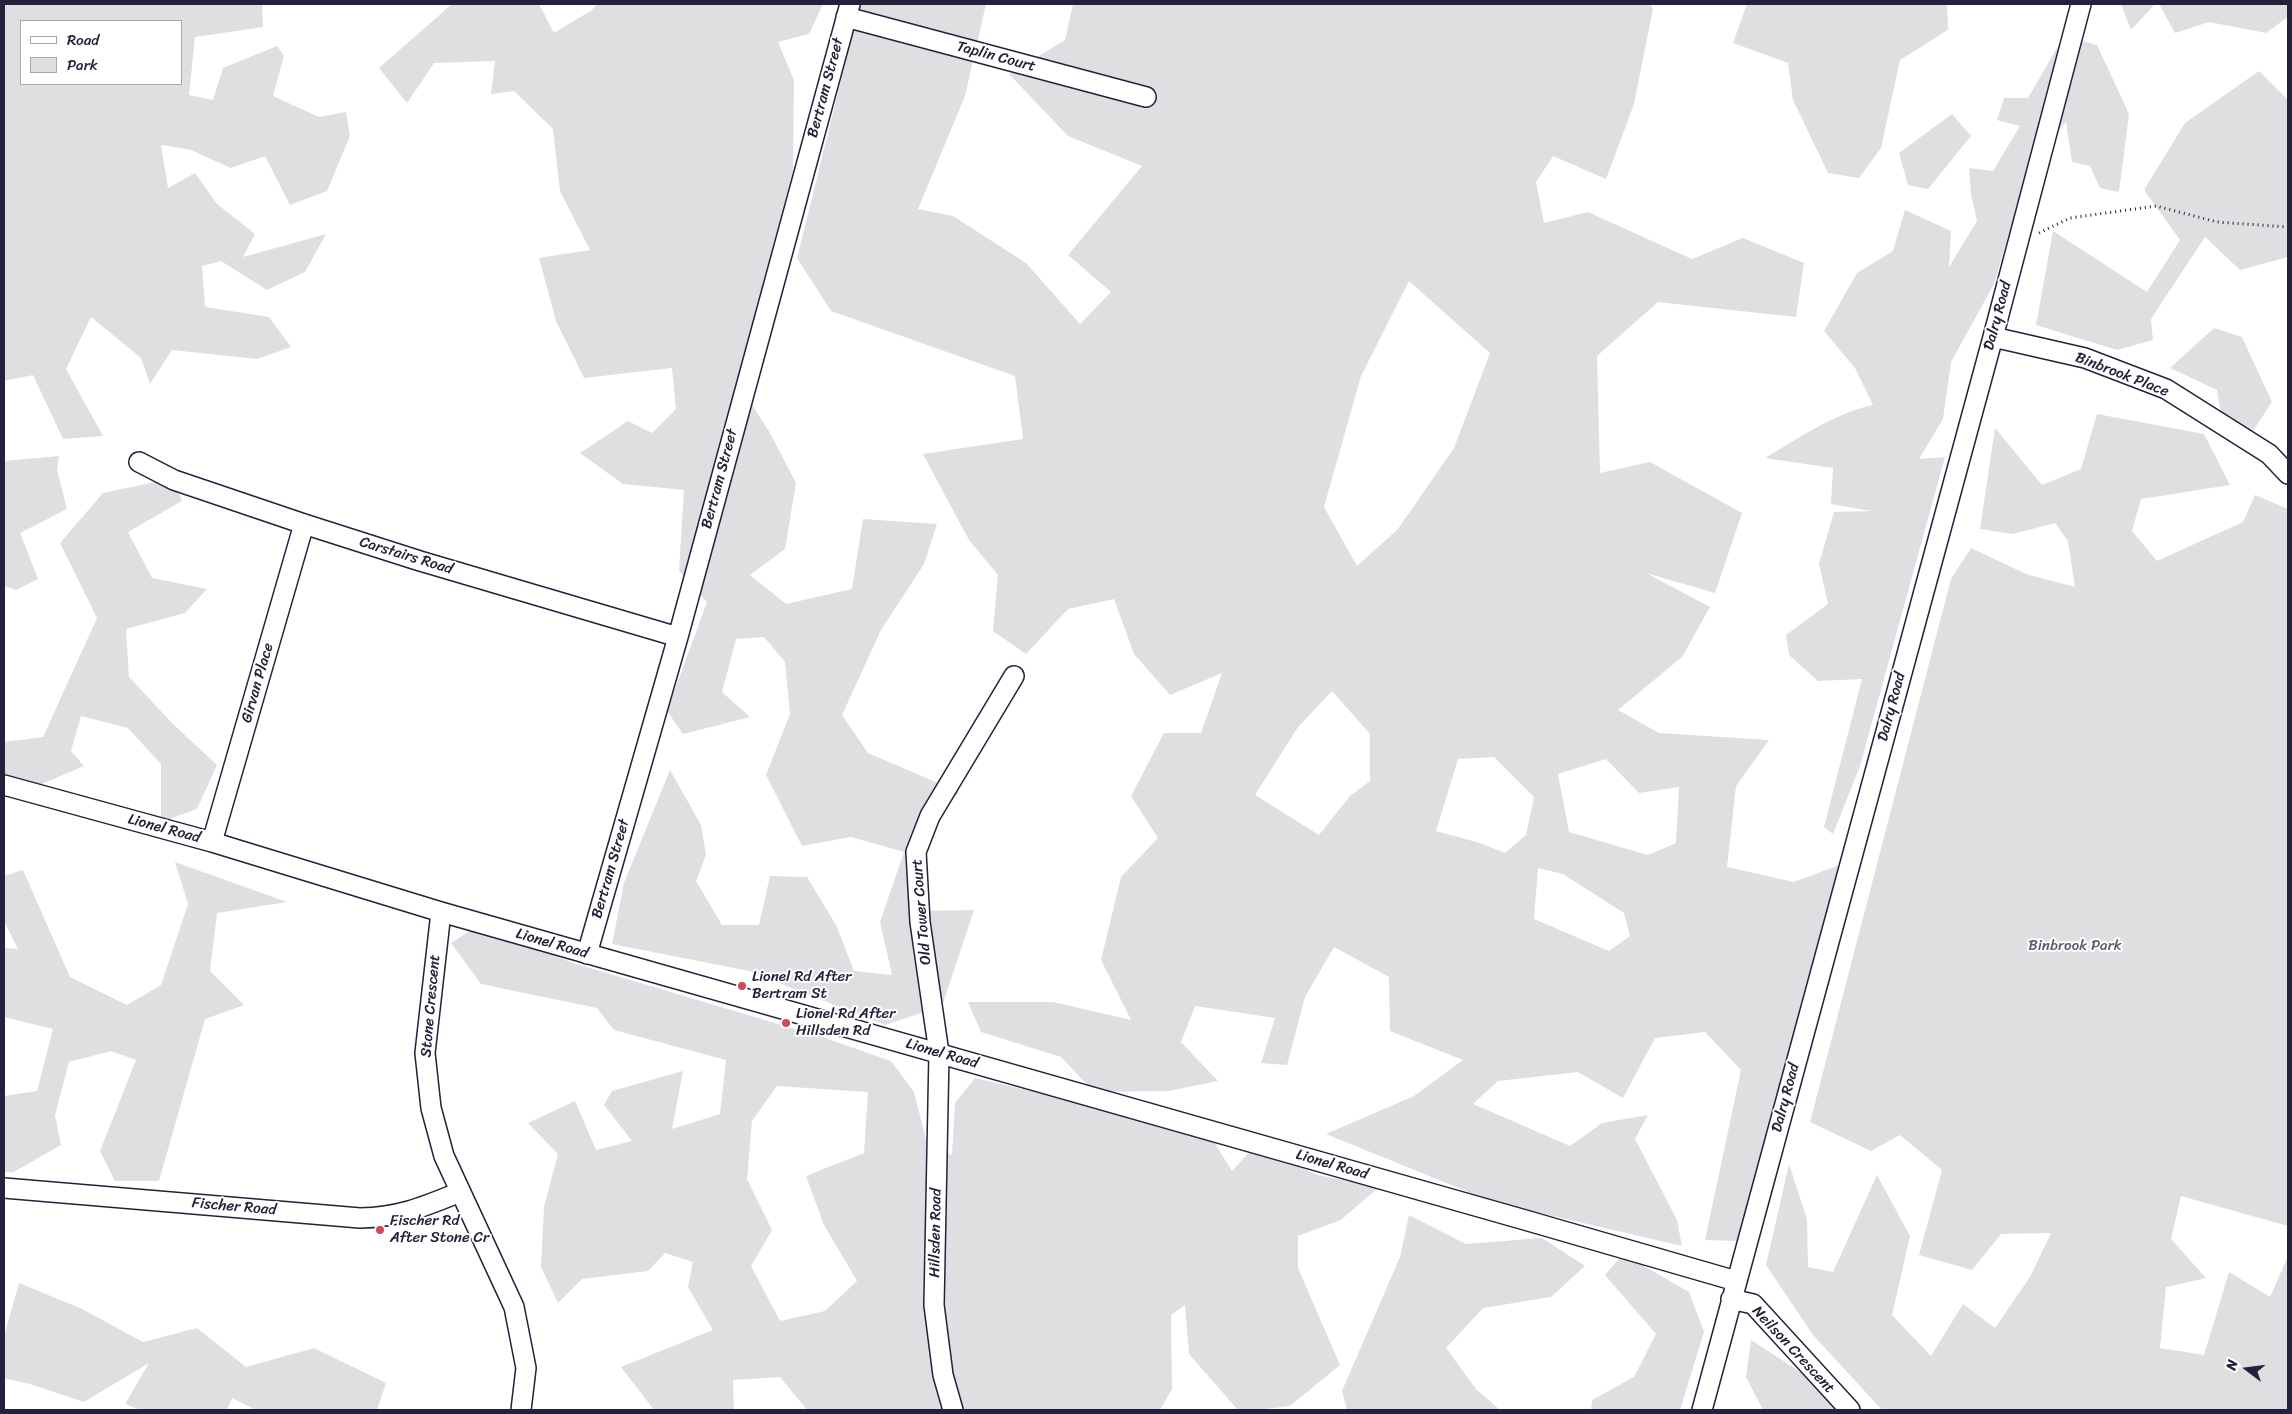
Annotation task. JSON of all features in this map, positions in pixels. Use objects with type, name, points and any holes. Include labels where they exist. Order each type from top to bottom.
[{"type":"street","name":"Dalry Road","points":[[1702,1410],[1993,337],[2081,4]]},
{"type":"street","name":"Taplin Court","points":[[848,11],[1146,97]]},
{"type":"street","name":"Bertram Street","points":[[587,954],[678,637],[848,11]]},
{"type":"street","name":"Binbrook Place","points":[[1993,337],[2085,358],[2166,389],[2269,454],[2288,474]]},
{"type":"street","name":"Carstairs Road","points":[[138,462],[174,480],[420,562],[678,637]]},
{"type":"street","name":"Girvan Place","points":[[212,842],[304,524]]},
{"type":"street","name":"Old Tower Court","points":[[938,1053],[920,922],[916,852],[930,816],[1014,676]]},
{"type":"street","name":"Lionel Road","points":[[4,785],[212,842],[441,912],[938,1053],[1734,1290]]},
{"type":"street","name":"Stone Crescent","points":[[441,912],[425,1052],[431,1108],[444,1156],[514,1307],[526,1368],[521,1410]]},
{"type":"street","name":"Hillsden Road","points":[[938,1053],[934,1305],[943,1375],[953,1410]]},
{"type":"street","name":"Fischer Road","points":[[4,1188],[360,1218],[386,1217],[419,1209],[460,1192]]},
{"type":"street","name":"Neilson Crescent","points":[[1734,1290],[1753,1304],[1850,1410]]},
{"type":"path","points":[[2018,243],[2070,218],[2156,206],[2217,222],[2288,227]]},
{"type":"green space","points":[[4,4],[262,4],[263,27],[195,37],[189,95],[213,100],[223,68],[277,46],[284,56],[273,96],[319,117],[346,112],[350,136],[327,191],[290,205],[265,156],[231,168],[191,150],[161,145],[168,188],[195,173],[217,204],[255,234],[243,257],[326,234],[305,272],[267,290],[221,261],[202,266],[205,307],[269,317],[291,347],[257,359],[172,350],[150,384],[141,358],[91,317],[66,369],[103,436],[63,439],[33,375],[4,381]]},
{"type":"green space","points":[[452,4],[539,4],[554,33],[592,10],[597,4],[823,4],[809,34],[778,42],[794,80],[793,170],[737,381],[770,433],[796,483],[785,549],[750,575],[786,604],[852,589],[863,519],[937,524],[924,564],[881,630],[842,715],[868,753],[959,792],[913,841],[920,911],[974,910],[942,1006],[885,1025],[749,971],[612,944],[624,883],[670,770],[701,825],[706,855],[696,881],[722,925],[759,925],[770,876],[807,877],[836,925],[854,971],[892,975],[880,922],[904,852],[851,837],[802,846],[766,775],[790,714],[785,662],[764,637],[736,639],[722,692],[750,717],[683,734],[667,711],[707,602],[679,571],[684,490],[623,484],[580,453],[628,421],[652,433],[676,409],[672,368],[584,378],[556,321],[539,258],[590,250],[560,191],[553,129],[514,91],[491,94],[495,61],[434,63],[407,103],[379,68]]},
{"type":"green space","points":[[860,4],[986,4],[965,96],[918,209],[953,216],[1026,263],[1080,324],[1111,292],[1068,255],[1142,166],[1068,136],[1009,74],[1065,40],[1073,4],[1650,4],[1653,9],[1634,104],[1606,179],[1553,156],[1536,182],[1544,223],[1588,212],[1692,259],[1743,238],[1804,263],[1796,317],[1658,302],[1597,356],[1600,473],[1650,462],[1742,513],[1715,593],[1646,573],[1710,607],[1682,657],[1618,710],[1659,733],[1769,740],[1736,786],[1727,867],[1794,882],[1842,864],[1737,1241],[1705,1240],[1741,1070],[1705,1032],[1655,1038],[1623,1098],[1578,1072],[1498,1081],[1473,1104],[1570,1146],[1602,1123],[1648,1115],[1635,1139],[1677,1220],[1682,1246],[1493,1202],[1326,1134],[1414,1096],[1463,1060],[1390,1031],[1389,977],[1334,947],[1305,997],[1287,1065],[1261,1063],[1275,1018],[1195,1006],[1181,1042],[1218,1081],[1169,1091],[1094,1092],[1061,1057],[981,1032],[968,1002],[1053,1002],[1131,1020],[1101,960],[1121,877],[1158,838],[1131,796],[1164,733],[1201,733],[1222,673],[1170,695],[1134,654],[1114,599],[1068,609],[1026,654],[993,631],[998,575],[969,540],[923,454],[1023,439],[1015,376],[831,311],[797,258]],"holes":[[[1409,281],[1490,353],[1454,448],[1398,529],[1357,566],[1324,507],[1361,376]],[[1332,691],[1370,734],[1370,781],[1350,796],[1319,835],[1255,795],[1298,727]],[[1494,757],[1534,797],[1526,835],[1505,853],[1480,843],[1436,831],[1458,759]],[[1606,759],[1639,793],[1679,787],[1676,843],[1648,855],[1569,832],[1558,774]],[[1538,868],[1563,874],[1624,913],[1630,936],[1609,951],[1534,919]]]},
{"type":"green space","points":[[1747,4],[1947,4],[1948,30],[1900,60],[1881,148],[1859,178],[1828,173],[1793,100],[1788,63],[1733,43]]},
{"type":"green space","points":[[2121,4],[2155,4],[2131,30]]},
{"type":"green space","points":[[2159,4],[2288,4],[2288,17],[2266,33],[2209,22],[2175,33]]},
{"type":"green space","points":[[2064,36],[2097,45],[2129,114],[2119,192],[2100,188],[2090,166],[2072,162],[2066,122],[2032,156],[1994,284],[1951,362],[1943,419],[1919,459],[1945,457],[1860,766],[1833,834],[1824,827],[1862,679],[1818,681],[1789,655],[1786,635],[1828,604],[1819,564],[1834,512],[1871,511],[1831,504],[1833,468],[1765,458],[1830,420],[1873,405],[1855,368],[1824,331],[1857,273],[1893,251],[1905,210],[1951,231],[1949,267],[1977,221],[1971,194],[1969,168],[1993,171],[2020,126],[1997,120],[2004,98],[2028,98]]},
{"type":"green space","points":[[2259,71],[2288,100],[2288,257],[2240,270],[2205,237],[2151,319],[2153,340],[2117,350],[2036,325],[2053,231],[2147,292],[2180,240],[2144,190],[2185,123]]},
{"type":"green space","points":[[1952,114],[1971,136],[1928,189],[1908,185],[1899,153]]},
{"type":"green space","points":[[2214,328],[2242,337],[2272,402],[2253,431],[2222,420],[2217,390],[2170,368]]},
{"type":"green space","name":"Binbrook Park","points":[[2097,414],[2204,434],[2230,485],[2141,499],[2132,531],[2157,561],[2243,522],[2255,495],[2288,509],[2288,1226],[2181,1196],[2171,1239],[2206,1278],[2166,1287],[2160,1348],[2204,1355],[2229,1272],[2270,1297],[2288,1256],[2288,1410],[1882,1410],[1813,1335],[1766,1265],[1789,1164],[1807,1219],[1808,1267],[1833,1272],[1877,1175],[1910,1236],[1892,1315],[1931,1356],[1963,1304],[1995,1328],[2030,1277],[2051,1233],[2001,1234],[1972,1270],[1919,1255],[1942,1170],[1900,1135],[1871,1151],[1810,1122],[1951,579],[1971,548],[2026,574],[2075,587],[2068,541],[2055,523],[2013,534],[1980,529],[1995,428],[2042,485],[2081,469]]},
{"type":"green space","points":[[59,456],[57,470],[67,509],[20,533],[38,579],[16,590],[4,586],[4,461]]},
{"type":"green space","points":[[174,478],[182,501],[128,532],[152,578],[207,589],[185,613],[126,629],[129,677],[172,723],[217,765],[197,809],[161,822],[161,764],[128,728],[81,716],[71,751],[84,766],[37,786],[4,775],[4,742],[43,737],[97,618],[60,543],[103,493]]},
{"type":"green space","points":[[175,862],[287,902],[217,913],[210,971],[244,1005],[205,1019],[159,1181],[115,1181],[100,1151],[136,1060],[111,1051],[69,1062],[55,1115],[61,1145],[12,1173],[4,1171],[4,1096],[37,1091],[53,1029],[4,1017],[4,948],[18,949],[4,921],[4,876],[23,870],[70,977],[127,1005],[161,985],[188,904]]},
{"type":"green space","points":[[479,925],[573,963],[822,1037],[891,1061],[914,1092],[928,1147],[952,1155],[955,1103],[975,1078],[1061,1098],[1143,1111],[1178,1132],[1207,1131],[1232,1171],[1254,1147],[1318,1175],[1379,1187],[1341,1220],[1298,1236],[1298,1268],[1340,1365],[1290,1406],[1238,1410],[1189,1354],[1185,1305],[1171,1315],[1172,1389],[1160,1410],[807,1410],[780,1377],[733,1380],[734,1410],[654,1410],[621,1367],[713,1330],[688,1287],[693,1262],[665,1253],[648,1271],[582,1279],[558,1303],[541,1267],[544,1207],[558,1154],[528,1123],[575,1101],[596,1150],[632,1141],[604,1105],[612,1091],[683,1071],[672,1129],[720,1114],[726,1060],[614,1030],[597,1008],[481,984],[451,943]],"holes":[[[777,1086],[868,1092],[864,1153],[806,1176],[824,1225],[857,1281],[825,1311],[780,1321],[751,1266],[772,1230],[747,1179],[752,1121]]]},
{"type":"green space","points":[[1409,1215],[1466,1244],[1542,1238],[1585,1266],[1551,1297],[1483,1308],[1446,1348],[1476,1389],[1500,1410],[1347,1410],[1342,1391],[1400,1257]]},
{"type":"green space","points":[[1623,1254],[1689,1292],[1704,1332],[1680,1410],[1591,1410],[1592,1400],[1634,1377],[1656,1334],[1605,1275]]},
{"type":"green space","points":[[19,1283],[82,1309],[143,1342],[197,1328],[246,1367],[314,1348],[386,1383],[377,1410],[256,1410],[232,1398],[227,1410],[141,1410],[125,1404],[149,1363],[84,1402],[30,1384],[4,1378],[4,1336]]},
{"type":"green space","points":[[1751,1340],[1825,1388],[1842,1410],[1763,1410],[1746,1377]]},
{"type":"place","name":"Lionel Rd After Bertram St","points":[[742,986]]},
{"type":"place","name":"Lionel Rd After Hillsden Rd","points":[[786,1023]]},
{"type":"place","name":"Fischer Rd After Stone Cr","points":[[380,1230]]}]
